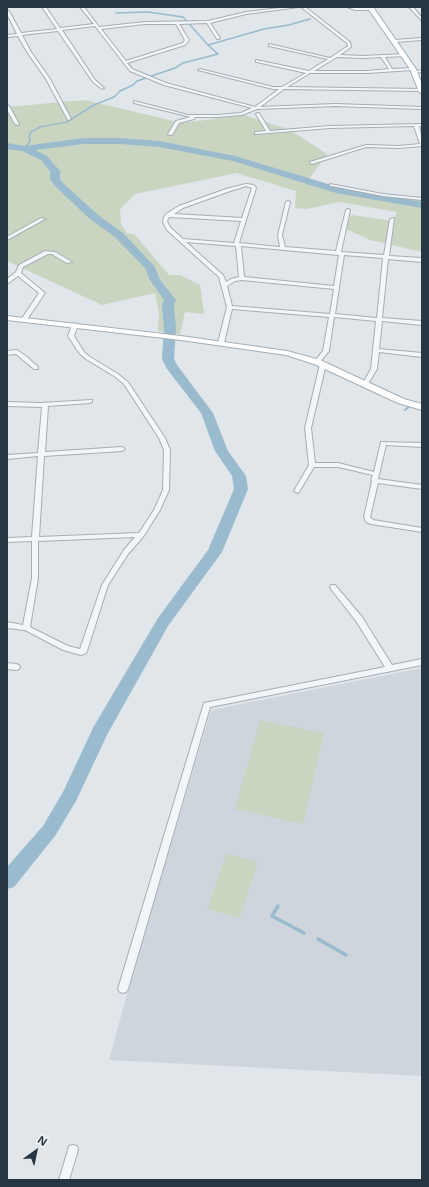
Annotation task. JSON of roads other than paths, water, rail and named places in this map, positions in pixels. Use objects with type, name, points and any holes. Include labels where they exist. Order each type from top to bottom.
[{"type":"main road","points":[[371,8],[404,55],[413,70],[422,91]]},
{"type":"main road","points":[[7,318],[181,338],[282,352],[320,363],[402,401],[422,407]]},
{"type":"street","points":[[44,7],[58,30],[94,81],[102,88]]},
{"type":"street","points":[[82,7],[131,70],[149,78],[256,108],[335,106],[422,108]]},
{"type":"street","points":[[262,7],[266,10]]},
{"type":"street","points":[[7,36],[58,30],[140,24],[208,22],[246,13],[296,7]]},
{"type":"street","points":[[135,102],[188,116],[199,117],[236,115],[256,108],[283,88],[350,46],[349,43],[303,7]]},
{"type":"street","points":[[349,7],[356,9],[371,8]]},
{"type":"street","points":[[412,7],[422,20]]},
{"type":"street","points":[[7,11],[20,35],[48,79],[69,119]]},
{"type":"street","points":[[415,11],[422,11]]},
{"type":"street","points":[[208,22],[218,38]]},
{"type":"street","points":[[126,62],[184,44],[187,40],[177,23]]},
{"type":"street","points":[[395,41],[422,39]]},
{"type":"street","points":[[270,45],[331,59]]},
{"type":"street","points":[[336,56],[404,55]]},
{"type":"street","points":[[382,56],[391,70]]},
{"type":"street","points":[[257,61],[309,72],[391,70],[422,71]]},
{"type":"street","points":[[200,70],[269,87],[422,91]]},
{"type":"street","points":[[7,106],[17,124]]},
{"type":"street","points":[[258,114],[269,132]]},
{"type":"street","points":[[170,134],[177,122],[199,117]]},
{"type":"street","points":[[256,133],[368,125],[422,125]]},
{"type":"street","points":[[312,163],[360,147],[422,145],[416,125]]},
{"type":"street","points":[[221,343],[230,307],[224,280],[166,226],[165,222],[168,215],[181,207],[228,190],[248,185],[252,186],[254,188],[243,220],[237,244],[242,278]]},
{"type":"street","points":[[332,185],[382,195],[422,199]]},
{"type":"street","points":[[283,248],[280,235],[288,202]]},
{"type":"street","points":[[297,491],[312,466],[308,428],[320,363],[326,351],[340,253],[348,210]]},
{"type":"street","points":[[168,215],[243,220]]},
{"type":"street","points":[[7,239],[43,219]]},
{"type":"street","points":[[366,384],[374,369],[386,257],[392,219]]},
{"type":"street","points":[[181,240],[422,260]]},
{"type":"street","points":[[7,282],[18,273],[21,266],[47,252],[69,262]]},
{"type":"street","points":[[18,273],[42,293],[24,320]]},
{"type":"street","points":[[225,285],[233,280],[242,278],[336,288]]},
{"type":"street","points":[[230,307],[422,323]]},
{"type":"street","points":[[7,625],[26,628],[66,648],[82,652],[105,585],[126,552],[141,535],[158,510],[166,490],[167,450],[162,438],[126,383],[88,358],[82,352],[71,336],[75,325]]},
{"type":"street","points":[[376,350],[422,355]]},
{"type":"street","points":[[7,353],[16,352],[36,368]]},
{"type":"street","points":[[7,404],[45,405],[90,401]]},
{"type":"street","points":[[26,628],[35,578],[35,539],[45,405]]},
{"type":"street","points":[[422,445],[383,443],[367,517],[368,520],[422,530]]},
{"type":"street","points":[[7,457],[122,449]]},
{"type":"street","points":[[312,466],[338,465],[375,477],[422,486]]},
{"type":"street","points":[[7,540],[141,535]]},
{"type":"street","points":[[333,587],[359,619],[390,668]]},
{"type":"street","points":[[123,989],[207,705],[422,662]]},
{"type":"street","points":[[7,666],[16,667]]},
{"type":"street","points":[[64,1180],[73,1150]]},
{"type":"waterway","points":[[116,13],[148,12],[183,17],[208,45]]},
{"type":"waterway","points":[[208,45],[264,29],[289,25],[310,19]]},
{"type":"waterway","points":[[24,149],[30,141],[29,136],[31,132],[40,127],[67,122],[94,105],[114,97],[120,91],[133,85],[137,81],[175,68],[183,63],[218,54],[208,45]]},
{"type":"waterway","points":[[24,149],[84,141],[120,141],[159,144],[235,159],[336,190],[422,205]]},
{"type":"waterway","points":[[7,146],[24,149]]},
{"type":"waterway","points":[[7,881],[49,831],[70,796],[100,731],[163,622],[215,552],[241,489],[239,476],[222,451],[207,413],[171,366],[168,359],[170,329],[168,305],[170,300],[155,280],[150,267],[119,235],[94,217],[59,185],[55,179],[55,171],[44,158],[24,149]]},
{"type":"waterway","points":[[405,410],[411,405]]},
{"type":"waterway","points":[[278,906],[272,916],[304,933]]},
{"type":"waterway","points":[[318,939],[346,955]]}]
